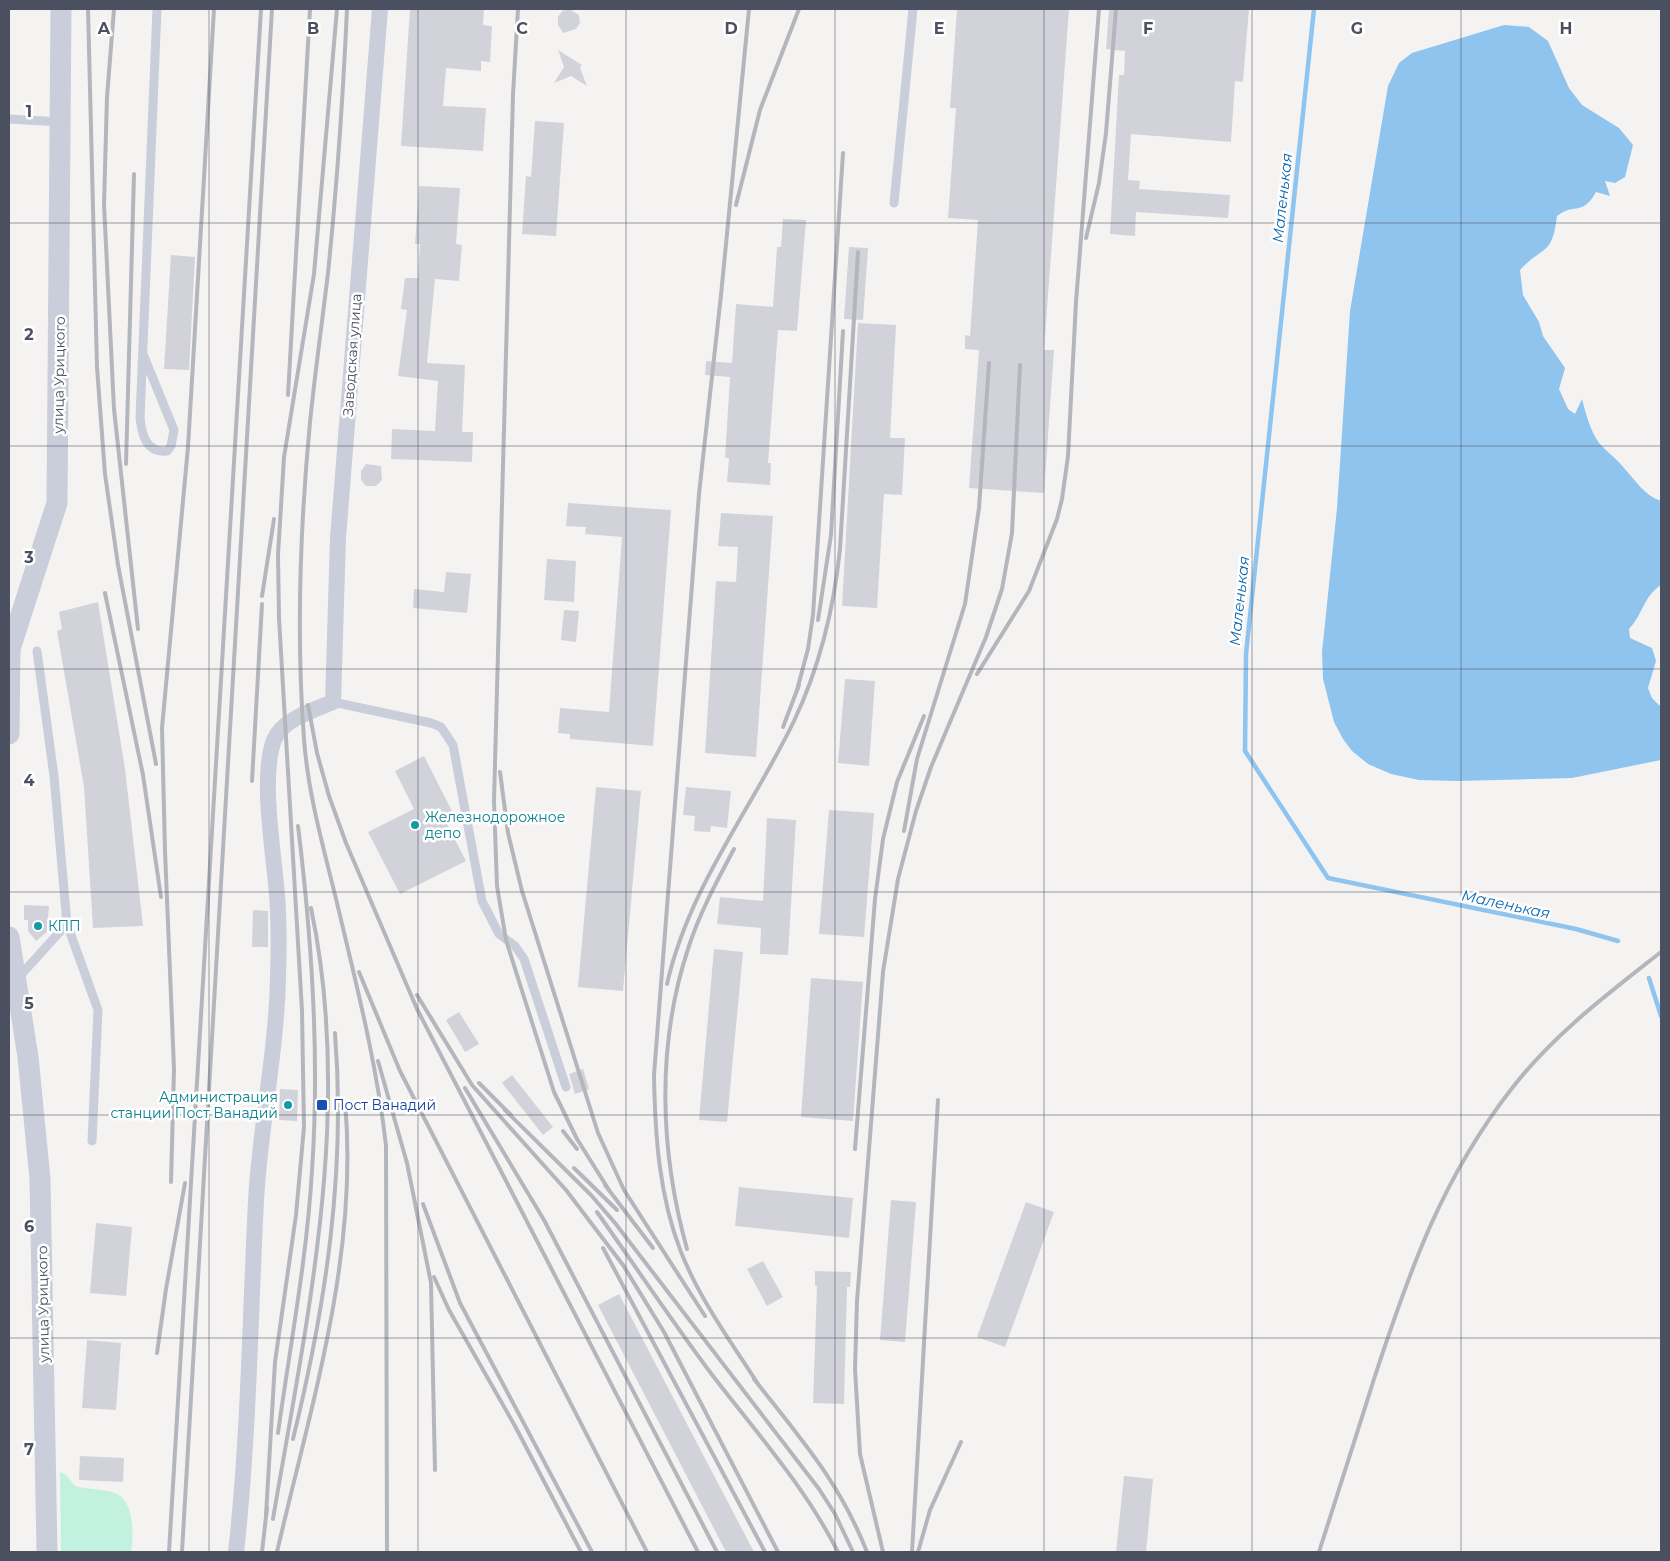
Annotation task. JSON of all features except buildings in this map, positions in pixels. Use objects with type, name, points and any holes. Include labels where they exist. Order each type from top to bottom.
[{"type":"street","name":"улица Урицкого","points":[[9,734],[10,649],[57,503],[61,9]]},
{"type":"street","name":"Заводская улица","points":[[333,702],[338,538],[380,9]]},
{"type":"street","points":[[236,1552],[246,1424],[256,1200],[262,1121],[278,1000],[277,897],[269,764],[275,739],[282,727],[333,702]]},
{"type":"street","name":"улица Урицкого","points":[[9,937],[15,981],[18,1056],[40,1178],[47,1552]]},
{"type":"lane","points":[[143,354],[174,430],[172,446],[167,451],[152,448],[145,442],[141,432],[140,418],[157,9]]},
{"type":"lane","points":[[894,203],[913,9]]},
{"type":"lane","points":[[9,119],[61,122]]},
{"type":"lane","points":[[37,651],[54,776],[67,924],[98,1010],[92,1141]]},
{"type":"lane","points":[[333,702],[431,723],[441,727],[447,733],[458,762],[469,841],[482,901],[499,934],[515,946],[524,959],[566,1087]]},
{"type":"lane","points":[[15,981],[67,924]]},
{"type":"green space","points":[[60,1472],[66,1475],[75,1486],[112,1492],[123,1498],[132,1520],[131,1552],[61,1552]]},
{"type":"water","points":[[1504,25],[1529,27],[1548,41],[1569,88],[1582,105],[1619,128],[1633,145],[1625,177],[1615,183],[1605,181],[1610,196],[1596,192],[1587,204],[1557,216],[1555,229],[1549,245],[1520,270],[1523,295],[1539,322],[1543,336],[1565,368],[1559,389],[1568,409],[1575,414],[1582,399],[1591,427],[1599,443],[1636,483],[1650,495],[1661,501],[1661,585],[1647,600],[1629,629],[1630,638],[1652,648],[1656,661],[1648,688],[1652,698],[1661,707],[1661,760],[1572,778],[1458,781],[1419,780],[1391,774],[1368,764],[1352,751],[1334,722],[1323,679],[1322,652],[1337,508],[1350,311],[1388,86],[1399,63],[1412,53]]},
{"type":"waterway","name":"Маленькая","points":[[1314,9],[1246,654],[1245,751],[1328,878],[1576,929],[1618,941]]},
{"type":"waterway","name":"Маленькая","points":[[1649,978],[1661,1016]]},
{"type":"railway","points":[[88,9],[97,367],[105,474],[118,565],[156,764]]},
{"type":"railway","points":[[114,9],[107,97],[104,204],[114,409],[138,629]]},
{"type":"railway","points":[[171,1182],[174,1069],[162,728],[188,447],[214,9]]},
{"type":"railway","points":[[169,1552],[261,9]]},
{"type":"railway","points":[[182,1552],[272,9]]},
{"type":"railway","points":[[288,395],[310,9]]},
{"type":"railway","points":[[266,1515],[275,1362],[296,1215],[304,1127],[302,1011],[279,618],[278,555],[284,457],[314,274],[337,9]]},
{"type":"railway","points":[[347,9],[334,207],[307,462],[300,581],[300,660],[304,739],[309,781],[365,1024],[386,1146],[387,1552]]},
{"type":"railway","points":[[518,9],[513,94],[494,801],[497,886],[506,940],[554,1092],[577,1139],[609,1190]]},
{"type":"railway","points":[[749,9],[699,494],[654,1075],[657,1143],[663,1187],[681,1252],[697,1287],[716,1320],[758,1384]]},
{"type":"railway","points":[[736,205],[760,110],[799,9]]},
{"type":"railway","points":[[977,674],[1029,591],[1057,519],[1062,499],[1068,456],[1076,302],[1099,9]]},
{"type":"railway","points":[[1086,238],[1099,183],[1106,133],[1116,9]]},
{"type":"railway","points":[[797,690],[808,649],[813,615],[843,153]]},
{"type":"railway","points":[[126,464],[134,174]]},
{"type":"railway","points":[[667,984],[677,949],[690,915],[723,850],[794,721],[811,680],[824,637],[834,593],[840,549],[858,252]]},
{"type":"railway","points":[[818,620],[831,535],[843,331]]},
{"type":"railway","points":[[904,831],[917,759],[965,604],[979,508],[989,363]]},
{"type":"railway","points":[[883,1552],[860,1454],[855,1369],[857,1301],[883,972],[898,879],[916,811],[931,767],[986,637],[1002,589],[1012,533],[1020,365]]},
{"type":"railway","points":[[262,596],[274,519]]},
{"type":"railway","points":[[105,593],[143,775],[161,897]]},
{"type":"railway","points":[[252,781],[262,604]]},
{"type":"railway","points":[[783,727],[799,685]]},
{"type":"railway","points":[[308,705],[317,753],[329,796],[346,843],[417,1009],[698,1552]]},
{"type":"railway","points":[[855,1149],[875,899],[883,839],[897,782],[924,716]]},
{"type":"railway","points":[[500,772],[508,833],[522,891],[598,1133],[624,1190],[705,1316]]},
{"type":"railway","points":[[278,1433],[298,1302],[310,1203],[314,1127],[315,1041],[311,955],[298,826]]},
{"type":"railway","points":[[687,1249],[671,1175],[667,1137],[665,1099],[671,1023],[678,986],[692,936],[734,849]]},
{"type":"railway","points":[[273,1519],[311,1291],[321,1214],[327,1138],[328,1061],[323,985],[311,908]]},
{"type":"railway","points":[[1319,1552],[1400,1301],[1430,1227],[1466,1156],[1488,1121],[1513,1087],[1546,1049],[1583,1015],[1661,952]]},
{"type":"railway","points":[[359,972],[400,1071],[647,1552]]},
{"type":"railway","points":[[417,995],[472,1085],[566,1190],[623,1265],[664,1332],[778,1552]]},
{"type":"railway","points":[[293,1439],[315,1338],[331,1237],[338,1136],[335,1033]]},
{"type":"railway","points":[[378,1061],[407,1163],[431,1283],[435,1470]]},
{"type":"railway","points":[[479,1083],[511,1115]]},
{"type":"railway","points":[[465,1088],[544,1220],[717,1552]]},
{"type":"railway","points":[[912,1552],[938,1100]]},
{"type":"railway","points":[[277,1552],[317,1385],[339,1273],[345,1216],[347,1159],[345,1102]]},
{"type":"railway","points":[[505,1110],[591,1195],[615,1223],[819,1489],[835,1514],[853,1552]]},
{"type":"railway","points":[[563,1131],[577,1149]]},
{"type":"railway","points":[[574,1168],[617,1210]]},
{"type":"railway","points":[[157,1353],[166,1289],[185,1183]]},
{"type":"railway","points":[[605,1185],[653,1248]]},
{"type":"railway","points":[[423,1204],[460,1303],[592,1552]]},
{"type":"railway","points":[[597,1212],[698,1356],[796,1483],[838,1552]]},
{"type":"railway","points":[[603,1248],[765,1552]]},
{"type":"railway","points":[[434,1277],[449,1310],[515,1426],[581,1552]]},
{"type":"railway","points":[[754,1379],[803,1441],[831,1482],[844,1503],[867,1552]]},
{"type":"railway","points":[[918,1552],[930,1510],[961,1442]]},
{"type":"railway","points":[[262,1552],[267,1508]]},
{"type":"place","name":"Железнодорожное депо","points":[[415,825]]},
{"type":"place","name":"КПП","points":[[38,926]]},
{"type":"place","name":"Администрация станции Пост Ванадий","points":[[288,1105]]},
{"type":"place","name":"Пост Ванадий","points":[[322,1105]]}]
